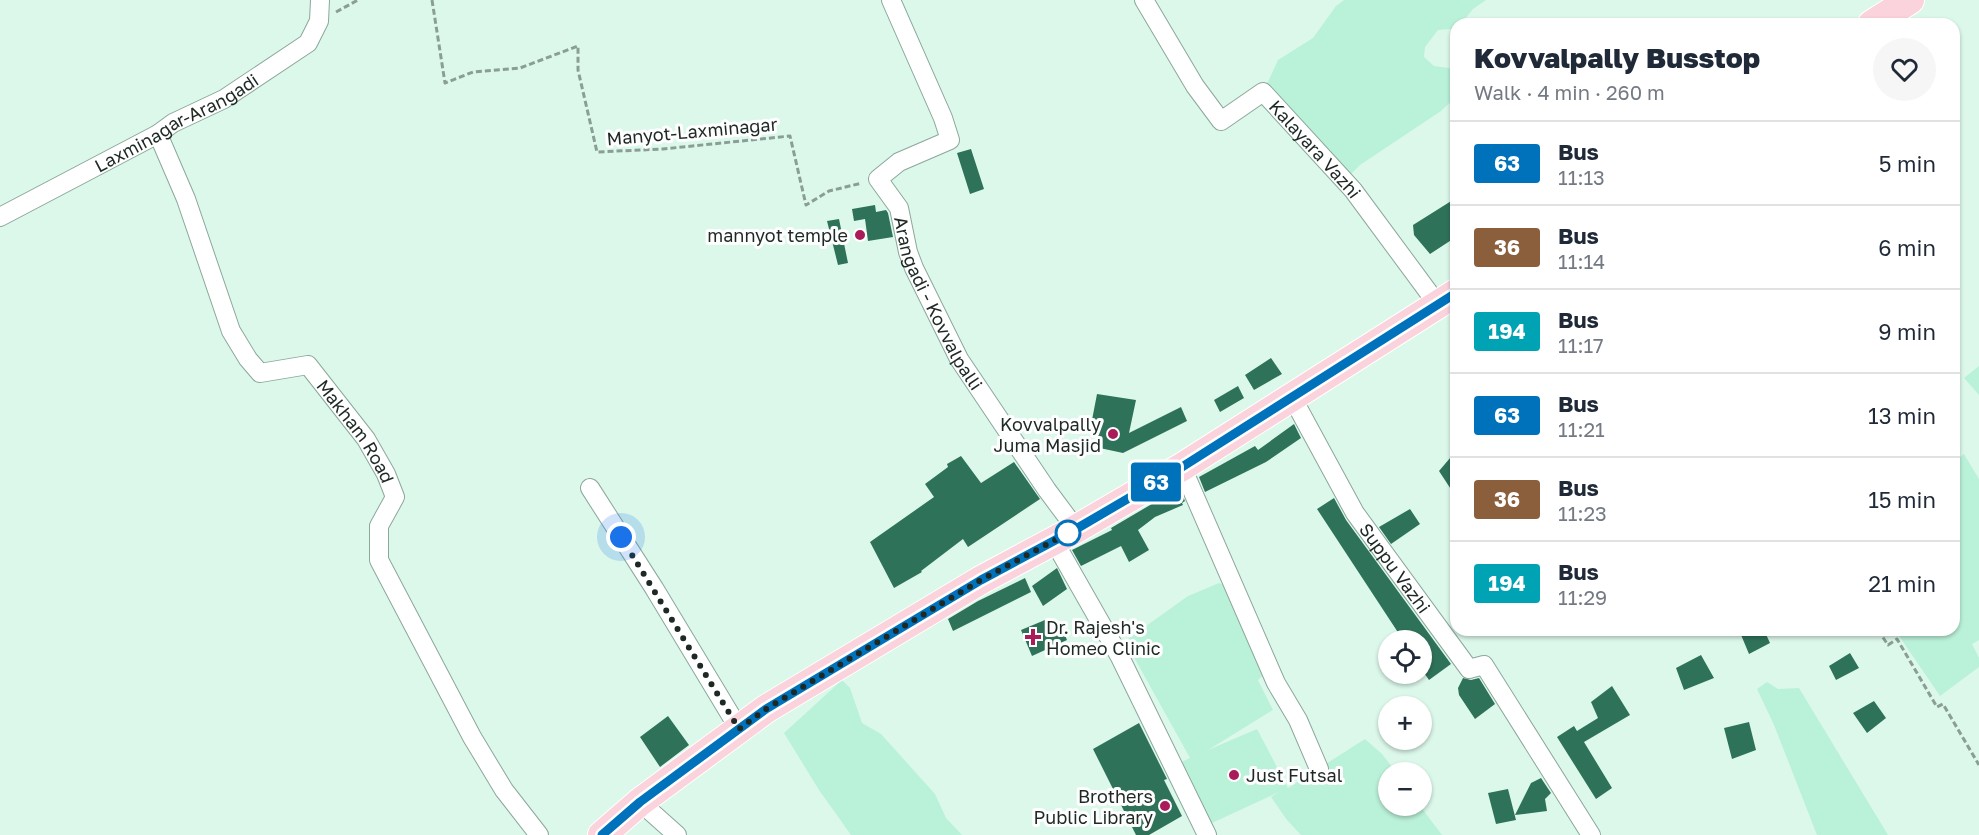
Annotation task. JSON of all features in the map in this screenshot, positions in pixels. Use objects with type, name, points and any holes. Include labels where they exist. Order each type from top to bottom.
[{"type":"main road","points":[[1882,18],[1910,0]]},
{"type":"main road","points":[[602,835],[640,802],[766,709],[981,580],[1065,535],[1182,467],[1447,299]]},
{"type":"street","points":[[320,0],[320,21]]},
{"type":"street","points":[[878,178],[899,162],[950,140],[943,118],[891,0]]},
{"type":"street","name":"Kalayara Vazhi","points":[[1144,0],[1195,86],[1221,121],[1263,92],[1353,190],[1447,299]]},
{"type":"street","name":"Laxminagar-Arangadi","points":[[0,217],[158,134],[173,123],[224,99],[308,43],[320,21]]},
{"type":"street","name":"Makham Road","points":[[158,134],[186,199],[231,331],[248,359],[260,373],[308,365],[366,439],[386,474],[395,497],[379,526],[379,560],[472,737],[504,790],[539,835]]},
{"type":"street","name":"Arangadi - Kovvalpalli","points":[[878,178],[899,208],[908,252],[914,268],[959,359],[1047,490],[1120,657],[1207,835]]},
{"type":"street","name":"Suppu Vazhi","points":[[1292,397],[1355,513],[1469,669],[1484,665],[1591,835]]},
{"type":"street","points":[[1182,467],[1276,683],[1298,720],[1319,769]]},
{"type":"street","points":[[590,488],[654,588],[739,729]]},
{"type":"street","points":[[640,802],[677,835]]},
{"type":"path","points":[[320,21],[358,0]]},
{"type":"path","name":"Manyot-Laxminagar","points":[[432,0],[445,82],[473,72],[520,68],[578,46],[578,70],[597,152],[663,149],[790,136],[806,205],[829,192],[878,178]]},
{"type":"path","points":[[1882,636],[1888,645],[1897,639],[1937,707],[1943,704],[1979,765]]},
{"type":"green space","points":[[1344,0],[1486,0],[1473,9],[1466,18],[1450,18],[1450,29],[1438,30],[1425,47],[1424,57],[1434,66],[1450,69],[1450,103],[1360,165],[1350,175],[1267,84],[1278,60],[1313,38],[1336,6]]},
{"type":"green space","points":[[1979,366],[1979,395],[1964,378]]},
{"type":"green space","points":[[1964,454],[1979,479],[1979,640],[1972,644],[1979,658],[1979,667],[1940,696],[1899,636],[1960,636],[1960,457]]},
{"type":"green space","points":[[1219,583],[1229,587],[1267,672],[1258,680],[1273,710],[1208,750],[1257,729],[1288,788],[1365,739],[1388,762],[1378,762],[1378,816],[1428,816],[1442,835],[1301,835],[1271,797],[1279,792],[1212,823],[1179,763],[1190,758],[1125,641],[1188,596]]},
{"type":"green space","points":[[842,680],[850,688],[862,723],[881,734],[935,794],[946,818],[962,835],[851,835],[819,790],[784,733]]},
{"type":"green space","points":[[1767,682],[1778,689],[1799,688],[1888,835],[1817,835],[1774,725],[1757,689]]},
{"type":"building","points":[[971,149],[984,189],[970,194],[957,153]]},
{"type":"building","points":[[1450,202],[1450,241],[1430,254],[1414,235],[1413,225]]},
{"type":"building","points":[[875,205],[876,212],[886,210],[888,213],[893,237],[868,241],[865,219],[854,221],[852,209]]},
{"type":"building","points":[[839,219],[848,263],[838,265],[827,221]]},
{"type":"building","points":[[1271,358],[1282,374],[1254,390],[1245,375]]},
{"type":"building","points":[[1238,386],[1244,398],[1220,412],[1214,400]]},
{"type":"building","name":"Kovvalpally Juma Masjid","points":[[1097,394],[1136,400],[1129,433],[1181,407],[1187,421],[1123,453],[1095,447],[1102,422],[1092,420]]},
{"type":"building","points":[[1294,424],[1301,438],[1266,462],[1205,492],[1199,477],[1255,446],[1258,450]]},
{"type":"building","points":[[961,456],[981,483],[1014,462],[1040,499],[968,547],[963,539],[922,572],[894,588],[870,542],[934,497],[925,484],[948,467],[947,464]]},
{"type":"building","points":[[1450,458],[1450,488],[1439,471]]},
{"type":"building","points":[[1179,488],[1185,501],[1183,505],[1155,517],[1138,530],[1149,550],[1129,562],[1121,546],[1081,566],[1072,550],[1112,530],[1111,528]]},
{"type":"building","points":[[1334,498],[1346,520],[1426,630],[1396,630],[1317,509]]},
{"type":"building","points":[[1410,509],[1420,524],[1391,544],[1379,527]]},
{"type":"building","points":[[1057,568],[1067,589],[1043,606],[1032,586]]},
{"type":"building","points":[[1025,578],[1031,592],[953,631],[948,619]]},
{"type":"building","points":[[1045,620],[1050,633],[1062,628],[1067,640],[1032,656],[1021,630]]},
{"type":"building","points":[[1742,636],[1767,636],[1770,643],[1749,654]]},
{"type":"building","points":[[1432,638],[1451,664],[1432,678]]},
{"type":"building","points":[[1850,653],[1859,668],[1836,680],[1829,666]]},
{"type":"building","points":[[1701,655],[1714,678],[1684,690],[1676,668]]},
{"type":"building","points":[[1463,678],[1471,680],[1479,678],[1495,704],[1475,719],[1459,695],[1458,688]]},
{"type":"building","points":[[1612,686],[1630,715],[1584,742],[1612,788],[1596,799],[1557,737],[1574,726],[1577,731],[1598,718],[1591,702]]},
{"type":"building","points":[[1874,701],[1886,718],[1867,733],[1853,713]]},
{"type":"building","points":[[668,716],[689,745],[660,767],[640,737]]},
{"type":"building","points":[[1749,722],[1756,750],[1732,759],[1724,728]]},
{"type":"building","points":[[1139,723],[1167,779],[1164,780],[1182,816],[1149,835],[1136,835],[1093,749]]},
{"type":"building","points":[[1541,778],[1551,793],[1545,799],[1547,811],[1515,815],[1531,783]]},
{"type":"building","points":[[1508,789],[1516,820],[1496,824],[1488,793]]},
{"type":"bus line","name":"63","points":[[602,835],[640,802],[766,709],[981,580],[1076,529],[1182,467],[1450,297]]},
{"type":"place","name":"mannyot temple","points":[[860,235]]},
{"type":"place","name":"Kovvalpally Juma Masjid","points":[[1113,434]]},
{"type":"place","name":"Dr. Rajesh's Homeo Clinic","points":[[1033,637]]},
{"type":"place","name":"Just Futsal","points":[[1234,775]]},
{"type":"place","name":"Brothers Public Library","points":[[1165,806]]},
{"type":"route","points":[[621,537],[739,729],[766,709],[981,580],[1068,533]]}]
